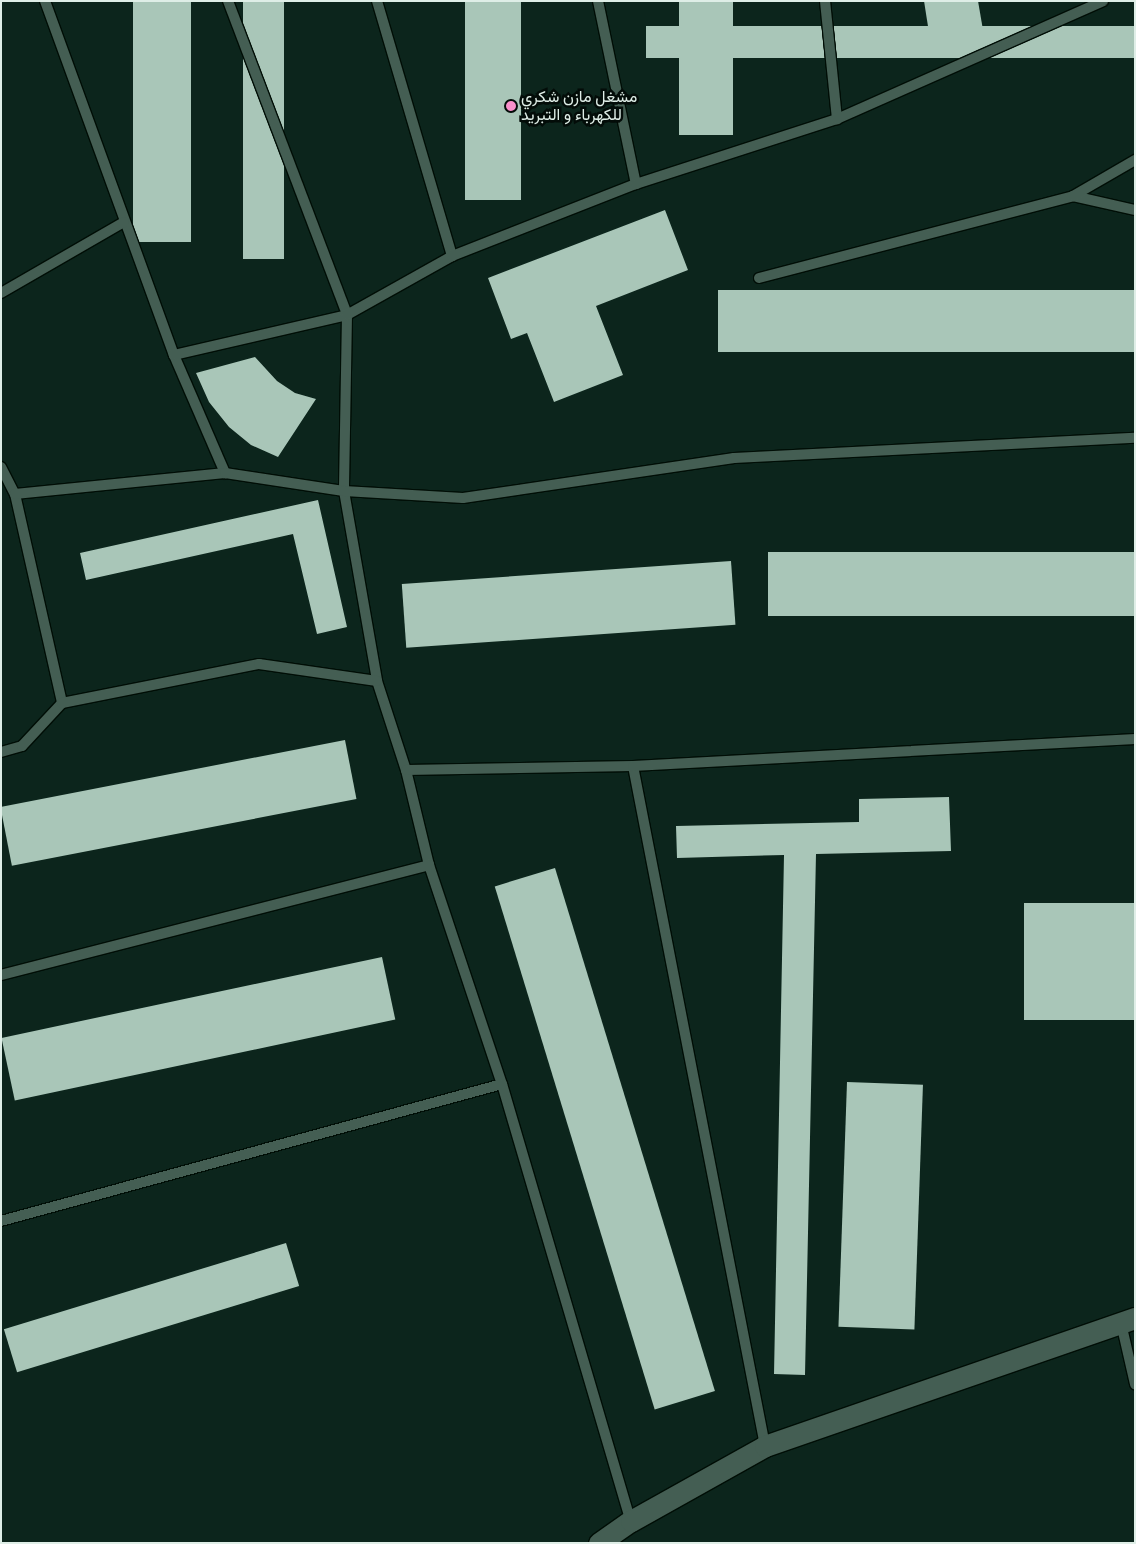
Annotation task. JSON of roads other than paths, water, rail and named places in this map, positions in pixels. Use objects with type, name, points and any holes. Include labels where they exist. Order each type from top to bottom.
[{"type":"street","points":[[599,1543],[631,1520],[765,1446],[1128,1321]]},
{"type":"lane","points":[[44,1],[174,355],[225,473]]},
{"type":"lane","points":[[228,1],[347,315],[344,491],[377,681],[406,770],[429,865],[502,1084],[631,1520]]},
{"type":"lane","points":[[377,1],[452,256]]},
{"type":"lane","points":[[598,1],[636,184]]},
{"type":"lane","points":[[825,1],[837,119]]},
{"type":"lane","points":[[174,355],[347,315],[452,256],[636,184],[837,119],[1103,1]]},
{"type":"lane","points":[[759,278],[1072,196],[1135,160]]},
{"type":"lane","points":[[1072,196],[1135,210]]},
{"type":"lane","points":[[1,293],[124,222]]},
{"type":"lane","points":[[15,494],[225,473],[344,491],[463,498],[734,458],[1135,438]]},
{"type":"lane","points":[[1,467],[15,494],[62,703]]},
{"type":"lane","points":[[1,752],[22,746],[62,703],[258,664],[377,681]]},
{"type":"lane","points":[[406,770],[633,766],[1135,739]]},
{"type":"lane","points":[[633,766],[765,1446]]},
{"type":"lane","points":[[1,975],[429,865]]},
{"type":"lane","points":[[1,1220],[502,1084]]},
{"type":"lane","points":[[1128,1321],[1135,1384]]},
{"type":"place","name":"مشغل مازن شكري للكهرباء و التبريد","points":[[511,106]]}]
